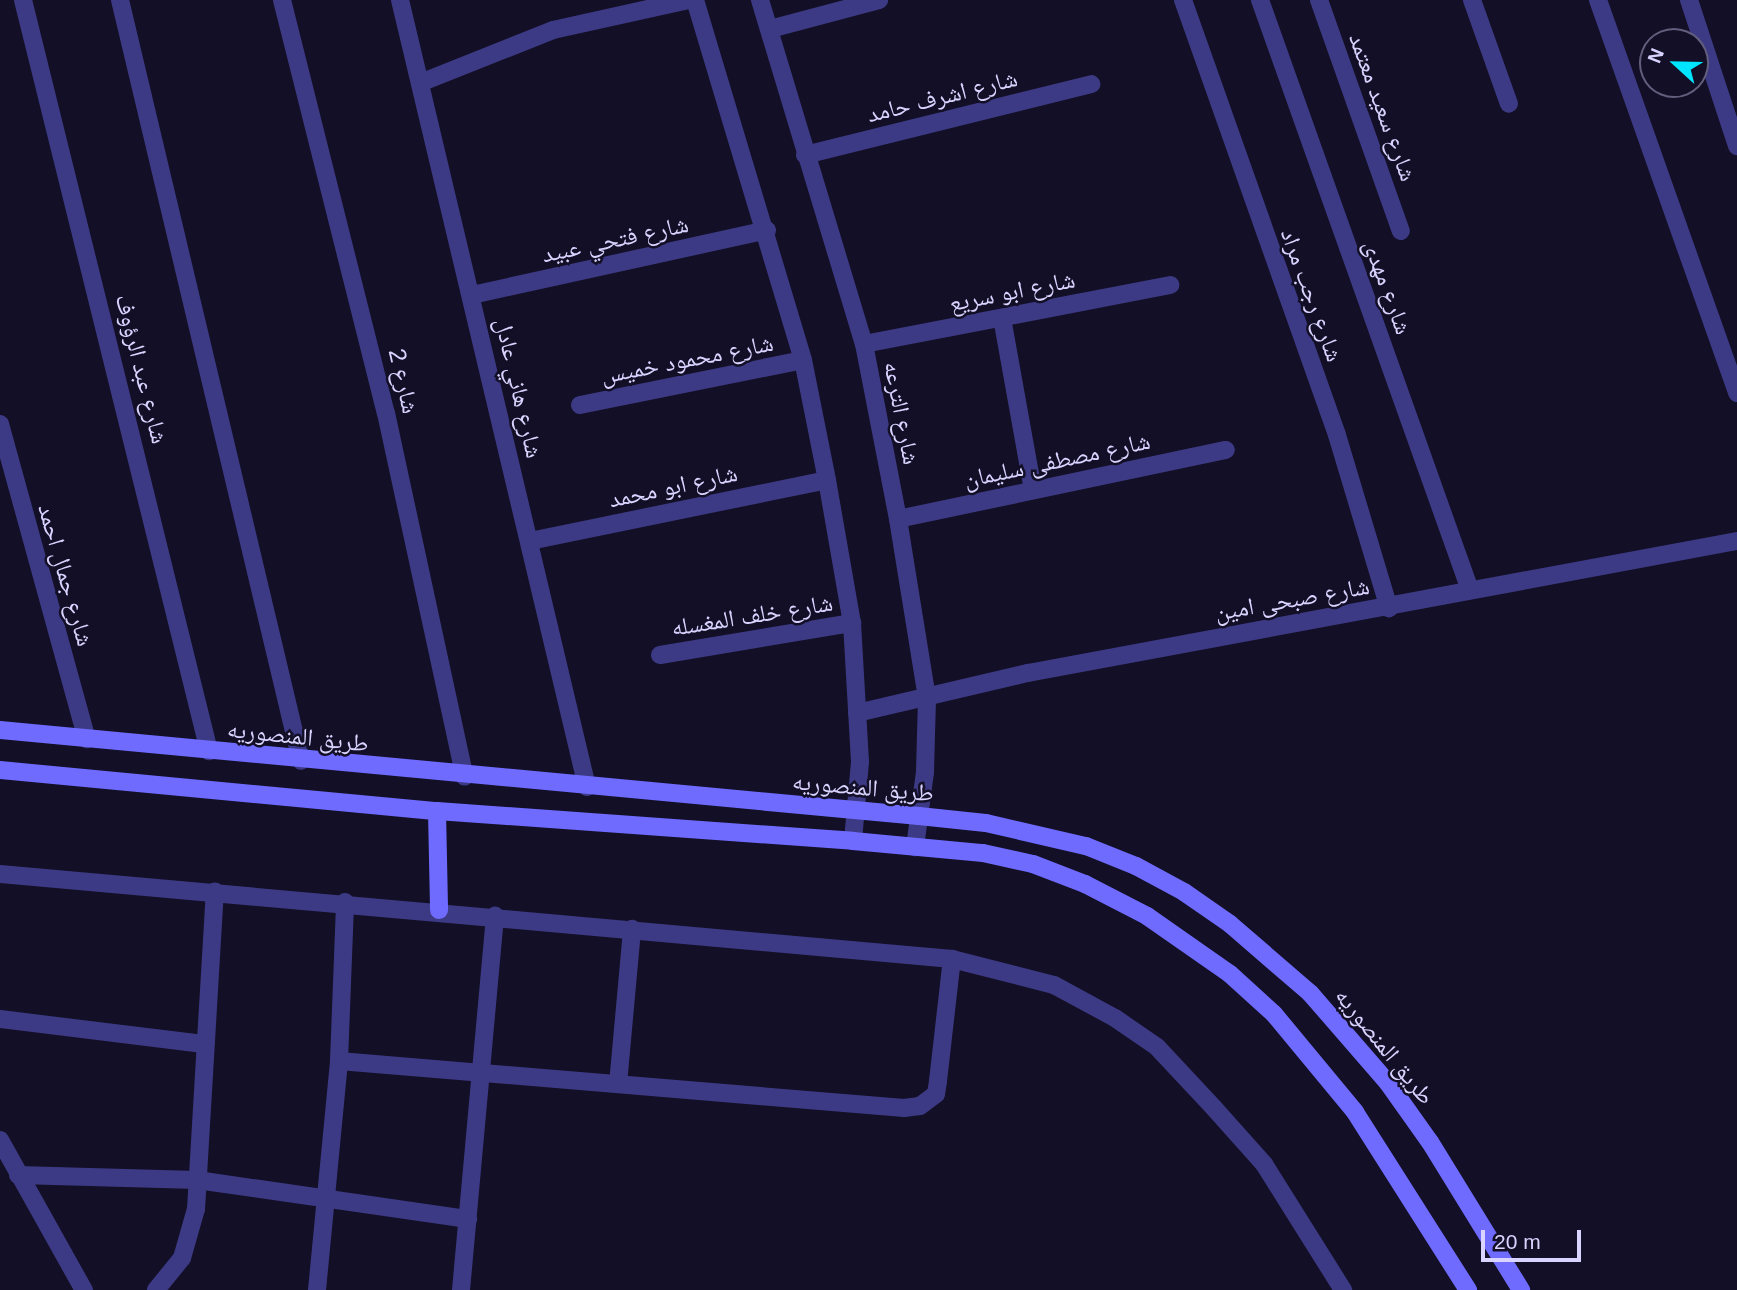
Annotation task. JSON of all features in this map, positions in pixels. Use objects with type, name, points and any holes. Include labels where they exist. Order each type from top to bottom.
[{"type":"main road","name":"طريق المنصوريه","points":[[0,730],[465,777],[986,823],[1086,846],[1136,866],[1230,924],[1310,993],[1388,1083],[1430,1142],[1521,1290]]},
{"type":"main road","points":[[0,770],[437,811],[915,846],[1008,859],[1085,884],[1147,916],[1230,974],[1313,1056],[1356,1112],[1468,1290]]},
{"type":"main road","points":[[437,811],[439,910]]},
{"type":"street","name":"شارع عبد الرؤوف","points":[[23,0],[209,751]]},
{"type":"street","points":[[120,0],[301,761]]},
{"type":"street","name":"شارع 2","points":[[282,0],[386,413],[465,777]]},
{"type":"street","name":"شارع هاني عادل","points":[[400,0],[587,787]]},
{"type":"street","points":[[421,83],[553,30],[688,0]]},
{"type":"street","points":[[695,0],[767,230],[803,360],[827,480],[852,624],[860,762],[853,841]]},
{"type":"street","name":"شارع الترعه","points":[[760,0],[804,155],[864,344],[898,519],[927,699],[915,846]]},
{"type":"street","points":[[770,29],[879,0]]},
{"type":"street","name":"شارع رجب مراد","points":[[1183,0],[1337,435],[1389,608]]},
{"type":"street","name":"شارع مهدى","points":[[1260,0],[1470,590]]},
{"type":"street","name":"شارع سعيد معتمد","points":[[1319,0],[1401,231]]},
{"type":"street","points":[[1472,0],[1509,104]]},
{"type":"street","points":[[1598,0],[1737,393]]},
{"type":"street","points":[[1689,0],[1737,146]]},
{"type":"street","name":"شارع اشرف حامد","points":[[804,155],[1091,84]]},
{"type":"street","name":"شارع فتحي عبيد","points":[[472,295],[767,230]]},
{"type":"street","name":"شارع ابو سريع","points":[[864,344],[1170,285]]},
{"type":"street","points":[[1002,318],[1033,491]]},
{"type":"street","name":"شارع محمود خميس","points":[[580,405],[803,360]]},
{"type":"street","name":"شارع جمال احمد","points":[[0,424],[87,739]]},
{"type":"street","name":"شارع مصطفى سليمان","points":[[898,519],[1226,450]]},
{"type":"street","name":"شارع ابو محمد","points":[[530,541],[827,480]]},
{"type":"street","name":"شارع صبحى امين","points":[[857,713],[927,699],[1028,673],[1389,608],[1470,590],[1737,541]]},
{"type":"street","name":"شارع خلف المغسله","points":[[660,655],[852,624]]},
{"type":"street","points":[[0,874],[439,910],[952,959],[1054,985],[1115,1018],[1157,1047],[1264,1164],[1343,1290]]},
{"type":"street","points":[[156,1290],[182,1258],[196,1209],[215,892]]},
{"type":"street","points":[[317,1290],[339,1060],[345,902]]},
{"type":"street","points":[[461,1290],[483,1073],[495,916]]},
{"type":"street","points":[[618,1084],[632,929]]},
{"type":"street","points":[[339,1060],[920,1106],[936,1094],[952,959]]},
{"type":"street","points":[[0,1019],[205,1044]]},
{"type":"street","points":[[0,1140],[84,1290]]},
{"type":"street","points":[[18,1175],[197,1180],[468,1219]]}]
